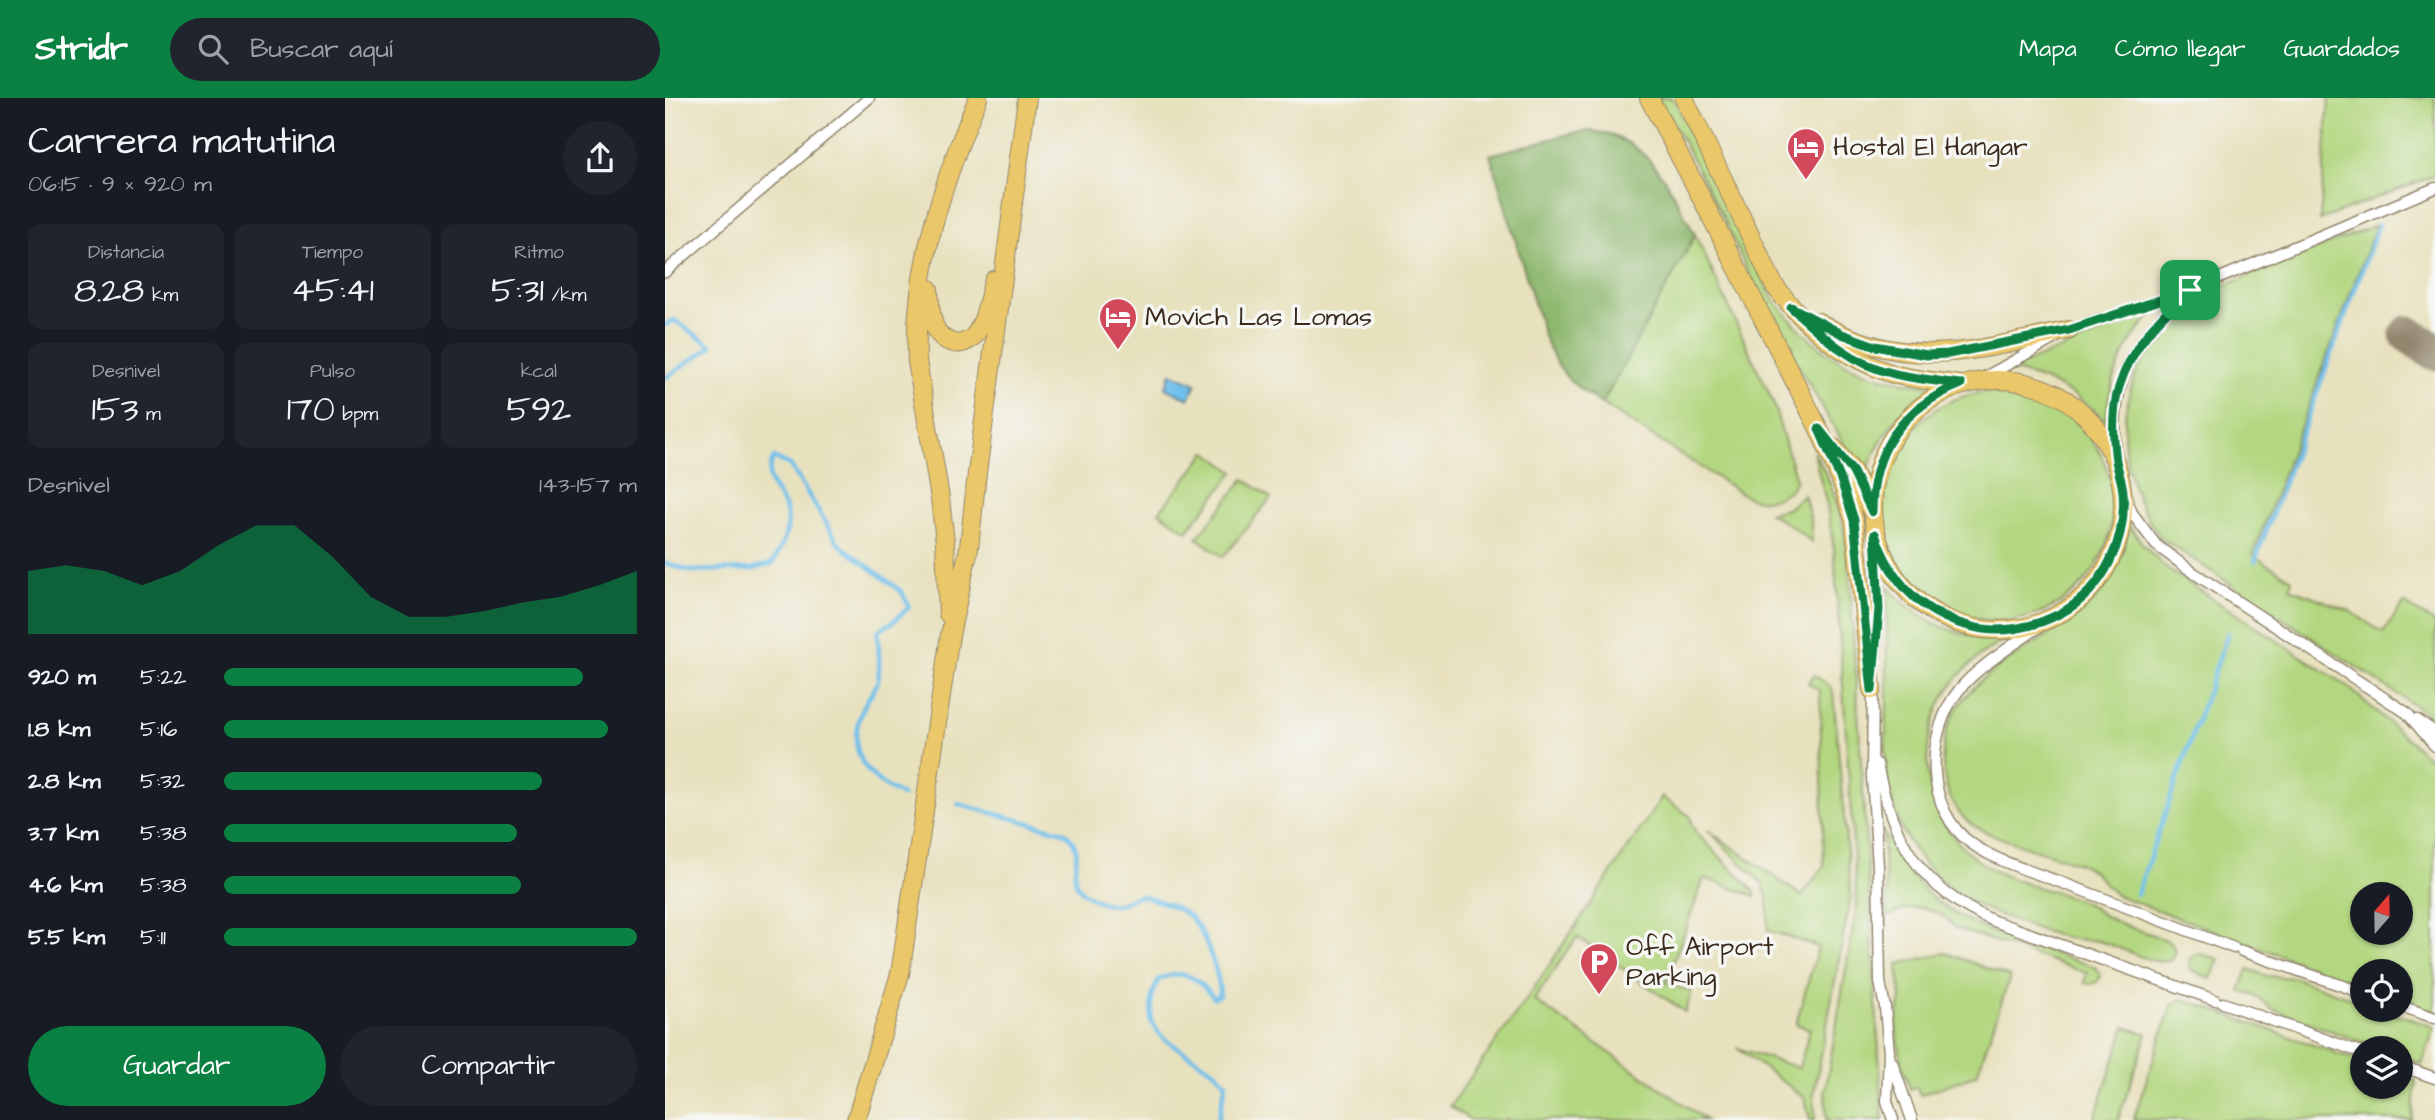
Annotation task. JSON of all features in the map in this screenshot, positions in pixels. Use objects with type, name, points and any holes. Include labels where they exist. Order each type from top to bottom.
[{"type":"main road","points":[[950,635],[946,542],[917,361],[916,333],[932,223],[956,150],[978,98]]},
{"type":"main road","points":[[856,1120],[900,974],[950,635],[969,548],[1027,98]]},
{"type":"main road","points":[[1649,98],[1819,429],[1841,480],[1854,520],[1872,690]]},
{"type":"main road","points":[[1685,98],[1774,285],[1791,307],[1820,335],[1854,358],[1893,374],[1969,383]]},
{"type":"main road","points":[[928,247],[930,315],[939,335],[952,343],[961,344],[973,337],[980,326],[1007,241]]},
{"type":"main road","points":[[1791,307],[1842,334],[1875,346],[1927,355],[1973,351],[2069,330]]},
{"type":"main road","points":[[1995,379],[2021,382],[2062,397],[2089,419],[2101,433],[2117,464],[2123,489],[2122,524],[2108,565],[2081,599],[2051,618],[2022,627],[1992,630],[1962,624],[1934,613],[1903,587],[1886,562],[1875,534],[1872,512],[1875,475],[1889,441],[1899,426],[1927,401],[1969,383],[1995,379]]},
{"type":"main road","points":[[1819,429],[1853,472],[1872,512]]},
{"type":"street","points":[[665,272],[869,98]]},
{"type":"street","points":[[1969,383],[2069,330],[2190,290],[2435,188]]},
{"type":"street","points":[[2117,464],[2115,411],[2127,367],[2144,335],[2160,316],[2190,290]]},
{"type":"street","points":[[2123,489],[2133,513],[2156,545],[2194,573],[2435,732]]},
{"type":"street","points":[[1875,534],[1879,609],[1872,690],[1873,776],[1880,982],[1889,1053],[1887,1101],[1893,1120]]},
{"type":"street","points":[[2051,618],[1972,676],[1958,690],[1947,709],[1933,765],[1936,787],[1948,816],[1970,843],[2009,863],[2238,950],[2350,989]]},
{"type":"street","points":[[2407,713],[2435,746]]},
{"type":"street","points":[[1874,744],[1883,794],[1897,835],[1931,881],[1961,905],[1994,921],[2350,1048]]},
{"type":"street","points":[[2413,1010],[2435,1018]]},
{"type":"street","points":[[1889,1053],[1912,1120]]},
{"type":"street","points":[[2413,1070],[2435,1078]]},
{"type":"green space","points":[[1657,98],[1673,98],[1772,297],[1792,321],[1815,343],[1854,368],[1886,378],[1938,387],[1912,404],[1891,425],[1876,451],[1865,480],[1761,302],[1726,223]]},
{"type":"green space","points":[[2329,98],[2435,98],[2435,175],[2320,220]]},
{"type":"green space","points":[[1591,131],[1611,135],[1629,143],[1643,154],[1667,183],[1695,235],[1602,404],[1566,376],[1549,348],[1490,155],[1573,133]]},
{"type":"green space","points":[[2376,225],[2253,555],[2292,579],[2290,588],[2350,611],[2383,633],[2404,603],[2435,623],[2435,719],[2161,538],[2140,504],[2128,469],[2124,433],[2128,398],[2140,365],[2159,335],[2185,309],[2219,288]]},
{"type":"green space","points":[[1695,235],[1773,402],[1796,480],[1788,491],[1776,498],[1749,498],[1602,404]]},
{"type":"green space","points":[[2154,312],[2134,336],[2120,362],[2111,390],[2106,421],[2073,394],[2036,377],[2008,370]]},
{"type":"green space","points":[[1987,391],[2009,391],[2042,399],[2080,424],[2105,462],[2111,483],[2111,529],[2105,550],[2080,588],[2042,613],[2009,621],[1987,621],[1954,613],[1916,588],[1891,550],[1883,517],[1883,495],[1891,462],[1916,424],[1954,399]]},
{"type":"green space","points":[[1813,450],[1837,505],[1849,564],[1883,1120],[1827,1120],[1825,1091],[1857,905],[1834,549],[1827,505]]},
{"type":"green space","points":[[1207,452],[1234,472],[1187,531],[1159,512]]},
{"type":"green space","points":[[1244,479],[1271,498],[1223,557],[1197,538]]},
{"type":"green space","points":[[1804,495],[1811,521],[1812,542],[1769,513],[1787,509]]},
{"type":"green space","points":[[2129,525],[2144,546],[2167,569],[2347,686],[2435,763],[2435,1012],[2413,1004],[2413,959],[2350,959],[2350,981],[2116,895],[2083,865],[1982,830],[1963,817],[1954,805],[1946,785],[1943,764],[1946,733],[1957,708],[1975,686],[1997,668],[2073,618],[2094,600],[2113,575]]},
{"type":"green space","points":[[1887,586],[1913,610],[1942,627],[1974,636],[2009,638],[1969,665],[1949,689],[1934,718],[1928,755],[1929,776],[1940,815],[1950,832],[1963,848],[1997,872],[2083,902],[2118,922],[2171,942],[2175,950],[2171,960],[2154,961],[2099,941],[2059,936],[1986,909],[1947,885],[1930,870],[1916,852],[1895,811],[1887,777]]},
{"type":"green space","points":[[1814,675],[1830,686],[1833,692],[1851,895],[1814,1093],[1815,1120],[1810,1120],[1805,1098],[1737,1048],[1799,1068],[1810,1029],[1796,1024],[1818,947],[1768,930],[1768,901],[1763,884],[1708,830],[1802,896],[1824,866],[1820,691],[1808,683]]},
{"type":"green space","points":[[1662,797],[1691,817],[1691,824],[1697,834],[1755,892],[1755,896],[1704,878],[1666,983],[1692,992],[1685,1012],[1577,937],[1534,1000],[1706,1120],[1470,1120],[1450,1106],[1528,997]]},
{"type":"green space","points":[[1882,830],[1918,883],[1950,910],[2010,939],[2095,967],[2100,978],[2093,984],[2084,983],[2087,973],[1955,928],[1932,910],[1906,909],[1888,917]]},
{"type":"green space","points":[[1946,953],[2010,977],[1977,1074],[1920,1095],[1916,1087],[1910,1089],[1902,1065],[1896,1027],[1901,998],[1898,964]]},
{"type":"green space","points":[[2197,953],[2219,959],[2211,979],[2190,969],[2189,960]]},
{"type":"green space","points":[[2248,969],[2267,976],[2295,978],[2350,998],[2350,1022],[2413,1022],[2413,1020],[2435,1027],[2422,1064],[2413,1061],[2413,1036],[2350,1038],[2271,1009],[2258,997],[2240,991]]},
{"type":"green space","points":[[2182,999],[2350,1058],[2350,1099],[2413,1099],[2413,1080],[2416,1081],[2412,1120],[2133,1120],[2172,1005]]},
{"type":"green space","points":[[2125,1027],[2147,1034],[2118,1120],[2094,1120]]},
{"type":"water","points":[[1171,373],[1196,384],[1189,399],[1165,388]]},
{"type":"waterway","points":[[2255,561],[2379,224]]},
{"type":"waterway","points":[[665,325],[674,320],[712,346],[665,378]]},
{"type":"waterway","points":[[665,563],[691,571],[753,569],[773,563],[784,540],[788,521],[785,507],[770,482],[770,467],[774,458],[790,465],[839,544],[902,592],[909,607],[878,631],[878,680],[865,704],[856,734],[857,747],[867,770],[877,780],[903,796]]},
{"type":"waterway","points":[[2137,894],[2228,633]]},
{"type":"waterway","points":[[958,804],[1064,832],[1076,848],[1076,883],[1093,898],[1114,905],[1139,896],[1145,897],[1177,909],[1195,923],[1210,953],[1220,995],[1214,998],[1196,980],[1184,975],[1159,979],[1152,995],[1151,1022],[1164,1039],[1216,1072],[1226,1083],[1218,1120]]},
{"type":"taxiway","points":[[2408,334],[2435,352]]},
{"type":"place","name":"Hostal El Hangar","points":[[1806,181]]},
{"type":"place","name":"Movich Las Lomas","points":[[1118,351]]},
{"type":"place","name":"Off Airport Parking","points":[[1599,996]]},
{"type":"route","points":[[2190,290],[2160,316],[2144,335],[2119,389],[2115,411],[2115,446],[2123,489],[2122,524],[2112,558],[2093,587],[2067,610],[2032,625],[1992,630],[1972,627],[1934,613],[1917,601],[1891,571],[1875,534],[1879,609],[1872,690],[1854,520],[1841,480],[1819,429],[1853,472],[1872,512],[1875,475],[1889,441],[1899,426],[1927,401],[1961,384],[1893,374],[1854,358],[1820,335],[1791,307],[1842,334],[1875,346],[1927,355],[1973,351],[2069,330],[2190,290]]}]
